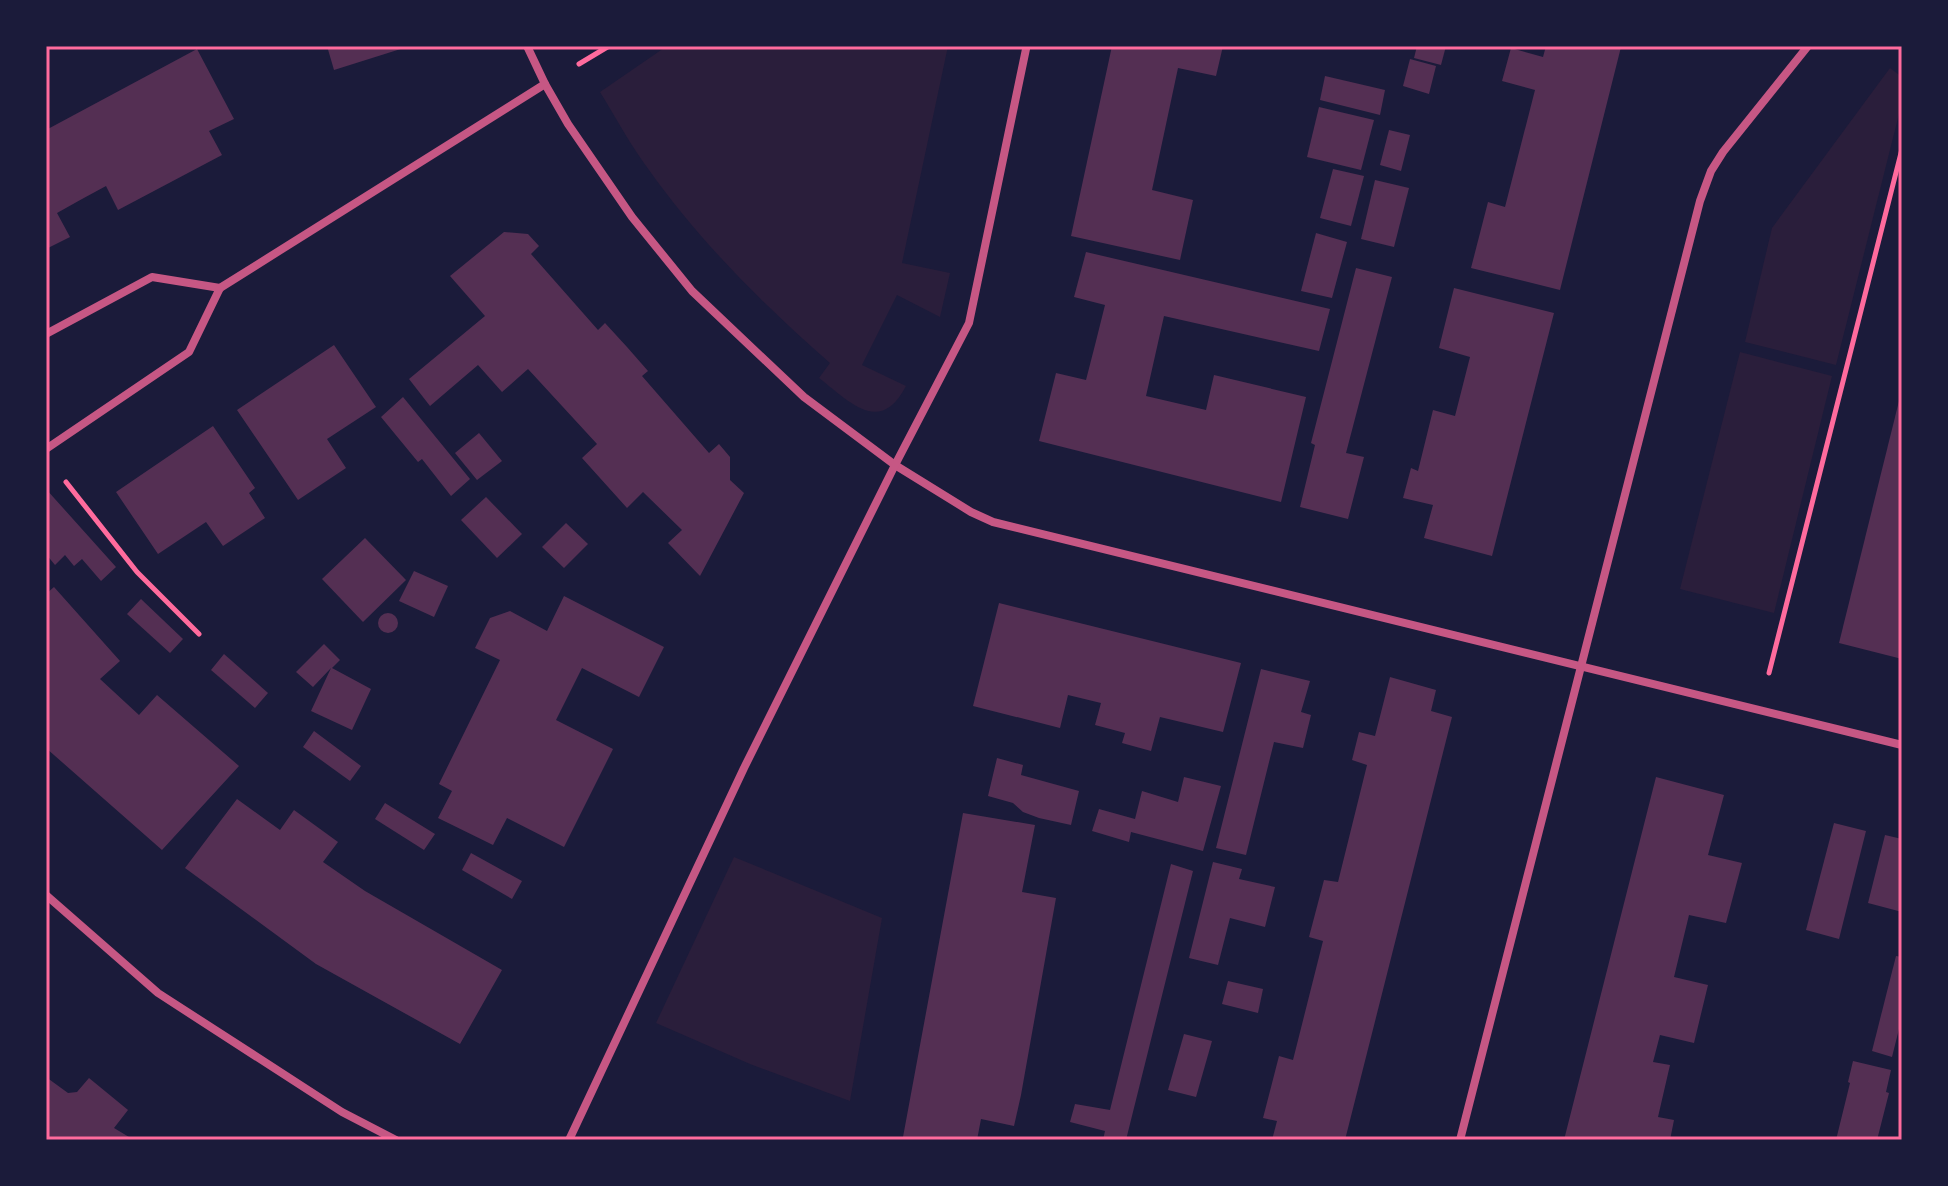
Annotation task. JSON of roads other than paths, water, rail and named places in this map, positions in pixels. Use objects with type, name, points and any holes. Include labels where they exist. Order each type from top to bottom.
[{"type":"street","points":[[527,46],[568,124],[632,217],[692,291],[804,397],[895,465],[971,512],[993,522],[1902,745]]},
{"type":"street","points":[[1460,1140],[1700,201],[1711,171],[1723,152],[1808,46]]},
{"type":"street","points":[[569,1140],[744,768],[969,323],[1026,49]]},
{"type":"street","points":[[46,449],[189,352],[220,288],[545,84]]},
{"type":"street","points":[[46,334],[152,277],[220,288]]},
{"type":"street","points":[[46,895],[158,993],[342,1112],[396,1140]]}]
